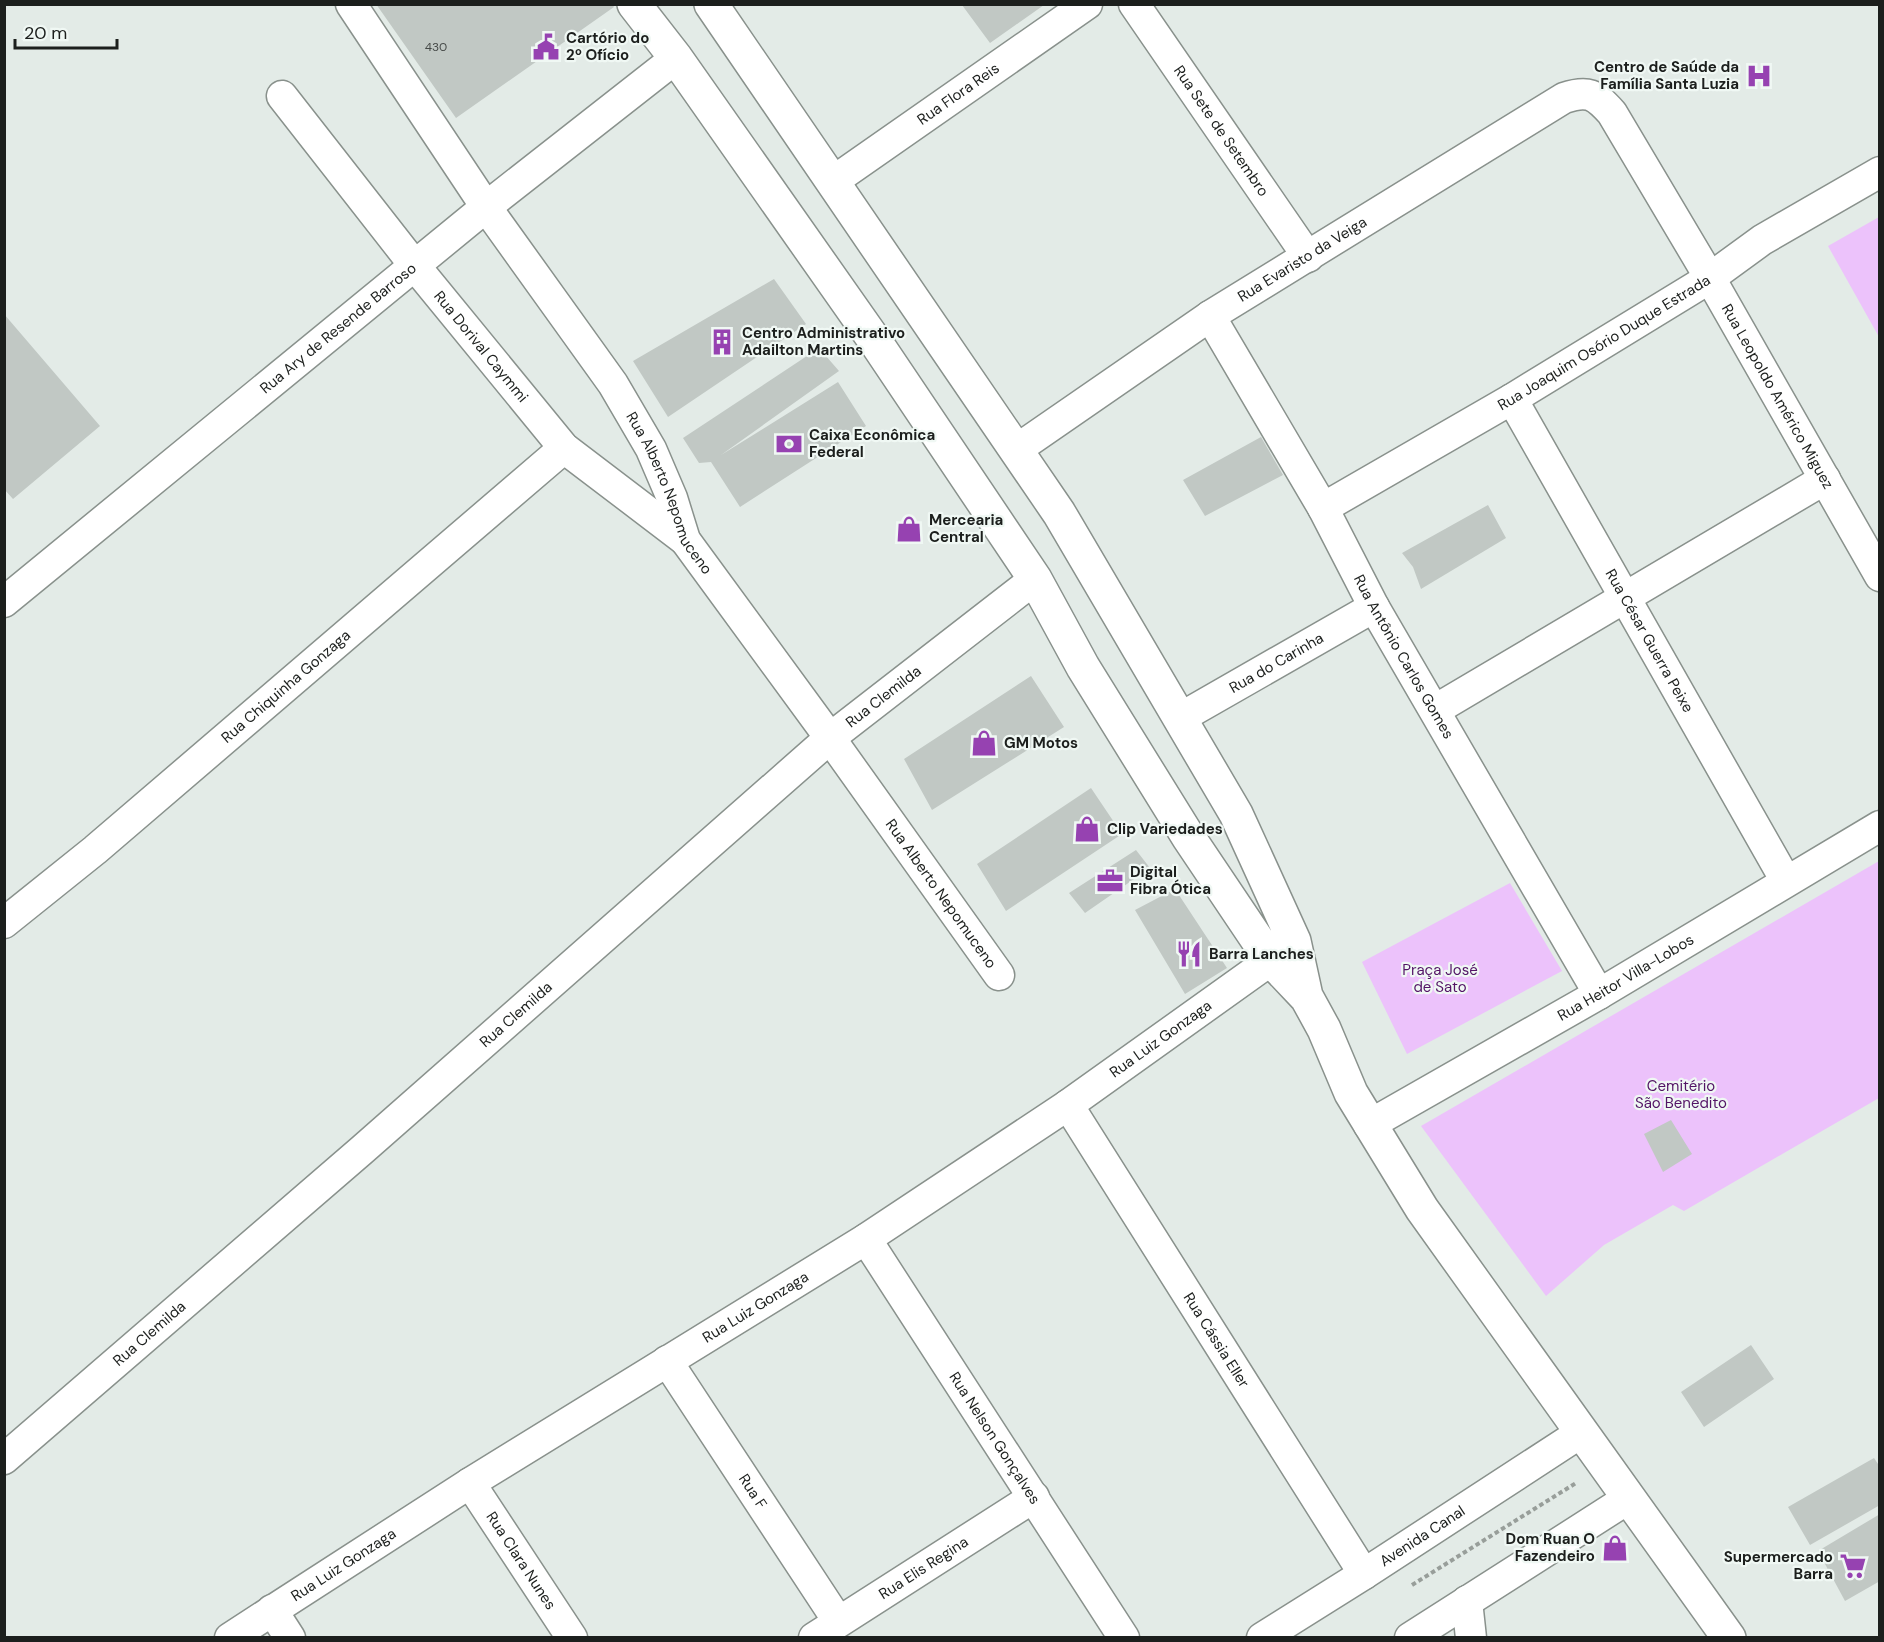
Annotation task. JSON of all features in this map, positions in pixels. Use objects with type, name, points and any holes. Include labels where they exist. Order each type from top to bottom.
[{"type":"street","name":"Rua Alberto Nepomuceno","points":[[351,4],[486,207],[613,384],[651,449],[672,498],[685,540],[999,975]]},
{"type":"street","points":[[634,4],[676,58],[877,344],[1035,579],[1089,677],[1189,838],[1271,960],[1307,998],[1324,1029],[1351,1093],[1422,1209],[1724,1633]]},
{"type":"street","points":[[711,4],[1059,513],[1236,814],[1294,940],[1307,998]]},
{"type":"street","name":"Rua Flora Reis","points":[[832,182],[1087,4]]},
{"type":"street","name":"Rua Sete de Setembro","points":[[1134,4],[1308,257]]},
{"type":"street","name":"Rua Ary de Resende Barroso","points":[[4,602],[486,207],[676,58]]},
{"type":"street","name":"Rua Evaristo da Veiga","points":[[1016,450],[1210,316],[1564,98],[1580,92],[1598,98]]},
{"type":"street","name":"Rua Dorival Caymmi","points":[[282,96],[415,266],[564,448],[685,540]]},
{"type":"street","name":"Rua Leopoldo Américo Miguez","points":[[1598,98],[1612,113],[1710,278],[1880,576]]},
{"type":"street","name":"Rua Joaquim Osório Duque Estrada","points":[[1323,508],[1512,399],[1710,278],[1762,240],[1880,172]]},
{"type":"street","name":"Rua Antônio Carlos Gomes","points":[[1210,316],[1323,508],[1374,607],[1599,994]]},
{"type":"street","name":"Rua César Guerra Peixe","points":[[1512,399],[1786,881]]},
{"type":"street","name":"Rua Chiquinha Gonzaga","points":[[4,923],[95,850],[564,448]]},
{"type":"street","points":[[1435,710],[1825,479]]},
{"type":"street","name":"Rua Clemilda","points":[[4,1459],[362,1150],[830,738],[1035,579]]},
{"type":"street","name":"Rua do Carinha","points":[[1180,718],[1374,607]]},
{"type":"street","name":"Rua Heitor Villa-Lobos","points":[[1369,1125],[1599,994],[1880,826]]},
{"type":"street","name":"Rua Luiz Gonzaga","points":[[230,1638],[470,1484],[866,1239],[1068,1105],[1271,960]]},
{"type":"street","name":"Rua Cássia Eller","points":[[1068,1105],[1364,1575]]},
{"type":"street","name":"Rua Nelson Gonçalves","points":[[866,1239],[1124,1638]]},
{"type":"street","name":"Rua F","points":[[667,1361],[826,1630]]},
{"type":"street","name":"Avenida Canal","points":[[1262,1638],[1364,1575],[1582,1432]]},
{"type":"street","name":"Rua Clara Nunes","points":[[470,1484],[572,1638]]},
{"type":"street","name":"Rua Elis Regina","points":[[826,1630],[1034,1497]]},
{"type":"street","points":[[1410,1638],[1629,1498]]},
{"type":"street","points":[[1467,1601],[1471,1638]]},
{"type":"street","points":[[272,1610],[290,1638]]},
{"type":"path","points":[[1407,1588],[1606,1465]]},
{"type":"green space","points":[[1879,217],[1879,337],[1828,246]]},
{"type":"green space","name":"Cemitério São Benedito","points":[[1879,861],[1879,1098],[1684,1211],[1673,1205],[1604,1245],[1546,1296],[1421,1126]]},
{"type":"green space","name":"Praça José de Sato","points":[[1510,883],[1562,971],[1407,1054],[1362,962]]},
{"type":"building","points":[[376,4],[612,4],[614,7],[456,118]]},
{"type":"building","points":[[962,5],[1044,5],[990,43]]},
{"type":"building","name":"Centro Administrativo Adailton Martins","points":[[774,279],[806,324],[668,417],[633,361]]},
{"type":"building","points":[[4,314],[100,426],[13,499],[4,489]]},
{"type":"building","points":[[819,348],[839,371],[721,455],[838,382],[866,426],[740,507],[711,462],[699,463],[683,438]]},
{"type":"building","points":[[1261,437],[1283,475],[1205,516],[1183,480]]},
{"type":"building","points":[[1488,505],[1506,538],[1421,589],[1413,567],[1402,553]]},
{"type":"building","name":"GM Motos","points":[[1031,676],[1064,727],[932,810],[904,759]]},
{"type":"building","points":[[1091,788],[1122,834],[1006,911],[977,864]]},
{"type":"building","name":"Digital Fibra Ótica","points":[[1136,850],[1150,868],[1085,913],[1069,893]]},
{"type":"building","points":[[1175,889],[1227,968],[1185,994],[1135,910]]},
{"type":"building","points":[[1671,1120],[1692,1154],[1663,1172],[1644,1134]]},
{"type":"building","points":[[1751,1345],[1774,1379],[1704,1427],[1681,1392]]},
{"type":"building","points":[[1874,1458],[1880,1467],[1880,1505],[1810,1545],[1788,1507]]},
{"type":"building","name":"Supermercado Barra","points":[[1880,1514],[1880,1581],[1845,1601],[1818,1551]]},
{"type":"place","name":"Cartório do 2º Ofício","points":[[546,47]]},
{"type":"place","name":"Centro de Saúde da Família Santa Luzia","points":[[1759,76]]},
{"type":"place","name":"Centro Administrativo Adailton Martins","points":[[722,342]]},
{"type":"place","name":"Caixa Econômica Federal","points":[[789,444]]},
{"type":"place","name":"Mercearia Central","points":[[909,529]]},
{"type":"place","name":"GM Motos","points":[[984,743]]},
{"type":"place","name":"Clip Variedades","points":[[1087,829]]},
{"type":"place","name":"Digital Fibra Ótica","points":[[1110,881]]},
{"type":"place","name":"Barra Lanches","points":[[1189,954]]},
{"type":"place","name":"Dom Ruan O Fazendeiro","points":[[1615,1548]]},
{"type":"place","name":"Supermercado Barra","points":[[1853,1566]]}]
